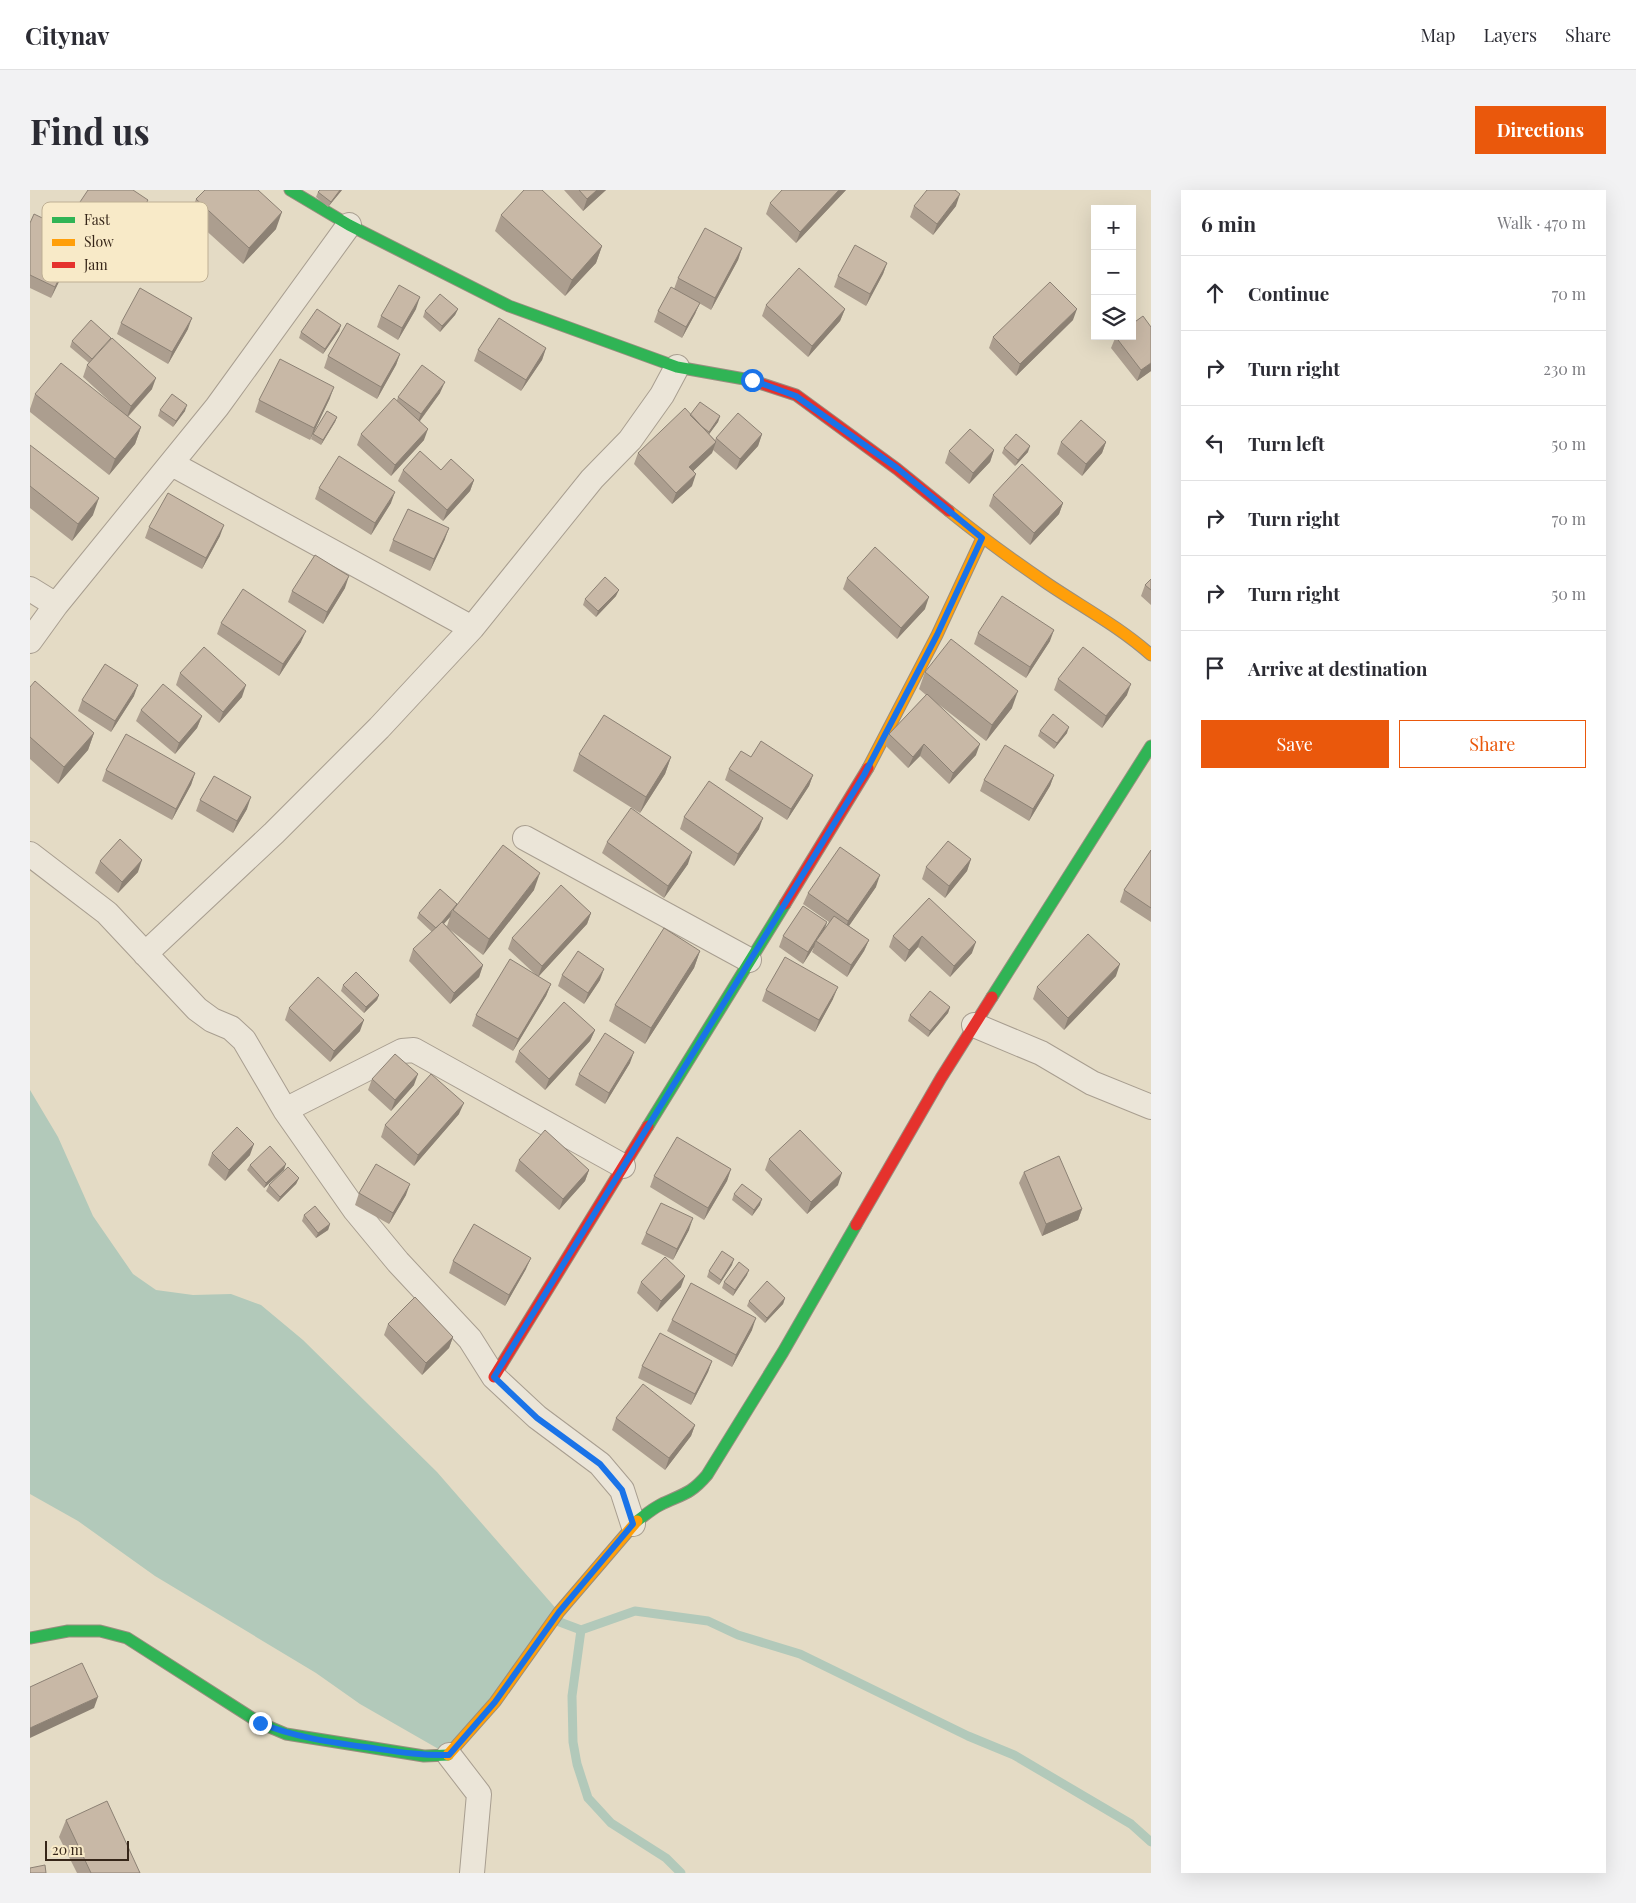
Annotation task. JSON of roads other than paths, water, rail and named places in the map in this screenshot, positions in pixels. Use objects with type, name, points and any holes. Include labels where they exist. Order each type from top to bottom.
[{"type":"street","points":[[290,190],[349,225],[509,306],[677,367],[752,380],[796,396],[897,468],[982,538],[1048,584],[1131,637],[1151,655]]},
{"type":"street","points":[[30,641],[56,604],[217,407],[349,225]]},
{"type":"street","points":[[145,954],[274,833],[379,728],[472,628],[592,479],[630,440],[662,395],[677,367]]},
{"type":"street","points":[[172,464],[472,628]]},
{"type":"street","points":[[494,1377],[864,775],[937,635],[982,538]]},
{"type":"street","points":[[30,589],[56,604]]},
{"type":"street","points":[[30,1638],[68,1631],[100,1631],[127,1638],[260,1723],[286,1734],[424,1756],[449,1755],[495,1702],[559,1612],[633,1524],[660,1505],[678,1499],[696,1488],[707,1475],[783,1352],[974,1025],[1151,746]]},
{"type":"street","points":[[525,838],[749,960]]},
{"type":"street","points":[[30,854],[107,913],[197,1009],[212,1020],[231,1028],[244,1040],[285,1110],[355,1210],[398,1262],[470,1339],[494,1377],[537,1418],[600,1464],[622,1490],[633,1524]]},
{"type":"street","points":[[974,1025],[1041,1053],[1092,1083],[1151,1107]]},
{"type":"street","points":[[285,1110],[402,1050],[414,1050],[623,1166]]},
{"type":"street","points":[[449,1755],[479,1794],[468,1872]]},
{"type":"waterway","points":[[557,1621],[581,1630],[635,1611],[708,1621],[738,1635],[800,1654],[968,1736],[1014,1755],[1131,1824],[1151,1842]]},
{"type":"waterway","points":[[581,1630],[572,1696],[573,1742],[577,1764],[588,1798],[611,1823],[666,1858],[681,1873]]}]
